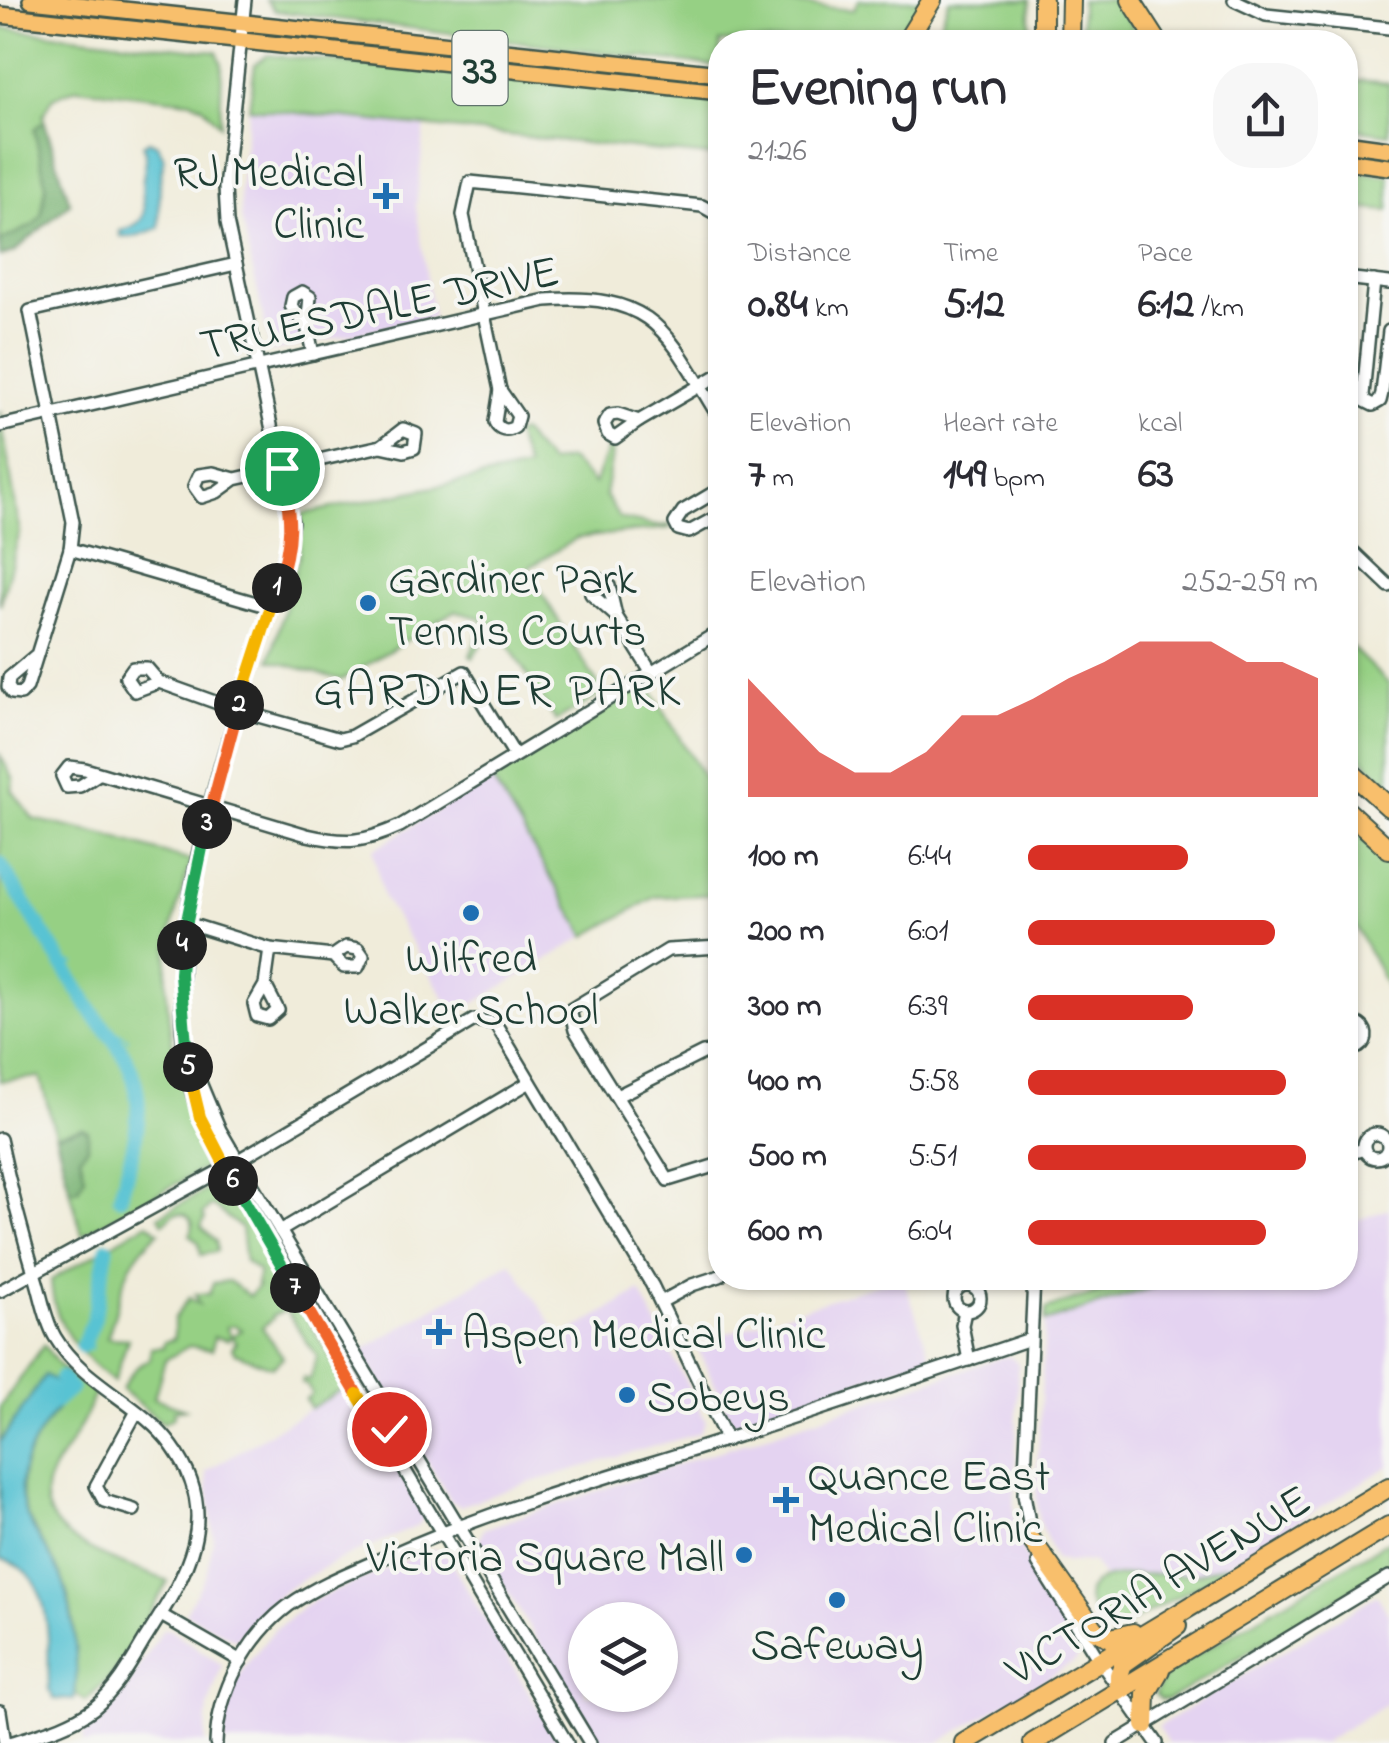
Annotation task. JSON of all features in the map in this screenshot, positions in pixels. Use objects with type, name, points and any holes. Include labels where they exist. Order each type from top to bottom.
[{"type":"highway","points":[[914,30],[933,0]]},
{"type":"highway","points":[[924,30],[933,0]]},
{"type":"highway","points":[[1043,0],[1043,30]]},
{"type":"highway","points":[[1070,30],[1071,0]]},
{"type":"highway","points":[[1129,0],[1142,30]]},
{"type":"highway","points":[[1129,0],[1150,30]]},
{"type":"highway","points":[[1358,779],[1389,807]]},
{"type":"highway","points":[[1358,821],[1389,849]]},
{"type":"highway","name":"VICTORIA AVENUE","points":[[964,1743],[1389,1487]]},
{"type":"highway","name":"VICTORIA AVENUE","points":[[1033,1743],[1389,1526]]},
{"type":"highway","points":[[1119,1691],[1118,1676],[1123,1664],[1300,1540]]},
{"type":"highway","points":[[1033,1542],[1104,1636],[1130,1634],[1209,1595]]},
{"type":"highway","points":[[1145,1724],[1149,1684],[1166,1662]]},
{"type":"main road","name":"33","points":[[30,0],[708,73]]},
{"type":"main road","name":"33","points":[[0,16],[708,91]]},
{"type":"main road","points":[[1358,146],[1389,150]]},
{"type":"main road","points":[[1358,163],[1389,168]]},
{"type":"street","points":[[244,0],[226,188],[227,222],[292,522],[286,562],[211,809],[186,923],[180,974],[190,1083],[200,1117],[226,1168],[567,1743]]},
{"type":"street","points":[[1234,0],[1266,15],[1389,28]]},
{"type":"street","points":[[500,390],[464,215],[470,182],[708,209]]},
{"type":"street","points":[[35,656],[70,549],[74,522],[30,310],[236,264]]},
{"type":"street","points":[[1358,279],[1389,283]]},
{"type":"street","points":[[1374,281],[1363,395],[1373,404],[1380,401],[1382,394],[1389,332]]},
{"type":"street","name":"TRUESDALE DRIVE","points":[[0,426],[546,300],[584,297],[620,304],[646,316],[669,334],[708,400]]},
{"type":"street","points":[[307,326],[314,354]]},
{"type":"street","points":[[640,421],[708,381]]},
{"type":"street","points":[[234,479],[380,446]]},
{"type":"street","points":[[708,496],[683,511],[675,523],[684,533],[708,520]]},
{"type":"street","points":[[70,549],[270,608]]},
{"type":"street","points":[[1358,554],[1386,577]]},
{"type":"street","points":[[616,616],[651,672]]},
{"type":"street","points":[[98,775],[340,843],[370,840],[400,826],[708,639]]},
{"type":"street","points":[[159,682],[238,710],[340,738],[352,736],[464,672],[514,754]]},
{"type":"street","points":[[186,923],[270,949],[333,956]]},
{"type":"street","points":[[708,948],[668,950],[570,1010],[575,1030],[668,1180],[708,1168]]},
{"type":"street","points":[[265,986],[270,949]]},
{"type":"street","points":[[0,1291],[226,1168],[474,1020],[495,1024],[661,1302],[727,1440]]},
{"type":"street","points":[[1358,1024],[1366,1030],[1366,1038],[1358,1047]]},
{"type":"street","points":[[187,1050],[220,1130],[238,1161],[590,1743]]},
{"type":"street","points":[[618,1096],[708,1052]]},
{"type":"street","points":[[280,1232],[530,1082]]},
{"type":"street","points":[[0,1139],[14,1204],[51,1330],[64,1350],[174,1448],[192,1487],[196,1526],[190,1566],[119,1682],[94,1708],[70,1722],[7,1743],[0,1711]]},
{"type":"street","points":[[1358,1152],[1364,1150]]},
{"type":"street","points":[[0,1212],[14,1204]]},
{"type":"street","points":[[661,1302],[708,1280]]},
{"type":"street","points":[[1033,1290],[1024,1494],[1035,1558],[1156,1743]]},
{"type":"street","points":[[964,1310],[962,1324],[968,1360]]},
{"type":"street","points":[[216,1743],[223,1700],[241,1661],[272,1620],[306,1595],[457,1525],[1030,1338]]},
{"type":"street","points":[[134,1510],[104,1501],[96,1486],[136,1413]]},
{"type":"street","points":[[381,1433],[389,1429],[403,1434]]},
{"type":"street","points":[[1114,1743],[1389,1577]]},
{"type":"street","points":[[161,1614],[241,1661]]},
{"type":"shaded area","points":[[249,108],[425,125],[416,207],[433,317],[271,352],[241,217]]},
{"type":"shaded area","points":[[491,778],[586,936],[455,1015],[383,896],[373,850]]},
{"type":"shaded area","points":[[1389,1209],[1389,1466],[1226,1565],[1194,1574],[1135,1573],[1104,1578],[1092,1561],[1069,1563],[1055,1559],[1039,1520],[1036,1493],[1045,1322],[1144,1290],[1358,1290],[1358,1220]]},
{"type":"shaded area","points":[[511,1262],[561,1338],[640,1291],[706,1422],[700,1433],[460,1506],[451,1501],[361,1351]]},
{"type":"shaded area","points":[[859,1290],[907,1290],[931,1358],[733,1423],[697,1347],[718,1336]]},
{"type":"shaded area","points":[[1011,1357],[1018,1364],[1014,1520],[1021,1548],[1081,1646],[1076,1661],[938,1743],[601,1743],[582,1712],[678,1712],[678,1602],[568,1602],[568,1690],[478,1544],[483,1529]]},
{"type":"shaded area","points":[[348,1386],[425,1515],[418,1526],[336,1561],[289,1587],[261,1609],[236,1640],[185,1613],[206,1575],[214,1538],[206,1471]]},
{"type":"shaded area","points":[[433,1549],[446,1554],[559,1743],[224,1743],[226,1715],[235,1685],[274,1630],[312,1601]]},
{"type":"shaded area","points":[[1377,1595],[1389,1615],[1389,1702],[1322,1743],[1168,1743],[1158,1727]]},
{"type":"shaded area","points":[[163,1629],[171,1630],[222,1665],[208,1707],[205,1743],[83,1743],[85,1725],[114,1707]]},
{"type":"green space","points":[[266,0],[753,0],[853,10],[859,0],[924,0],[905,30],[708,30],[708,65],[275,11]]},
{"type":"green space","points":[[949,0],[1030,0],[1030,30],[938,30]]},
{"type":"green space","points":[[1081,0],[1118,0],[1134,30],[1081,30]]},
{"type":"green space","points":[[0,28],[217,52],[222,64],[220,125],[203,106],[191,101],[77,88],[53,98],[43,116],[70,203],[14,252],[0,256]]},
{"type":"green space","points":[[268,55],[708,98],[708,156],[249,108],[255,64]]},
{"type":"green space","points":[[1358,80],[1389,83],[1389,134],[1358,130]]},
{"type":"green space","points":[[44,121],[70,203],[14,252],[0,256],[0,241],[33,225],[41,216],[46,186],[34,129]]},
{"type":"green space","points":[[1358,172],[1389,176],[1389,211],[1358,208]]},
{"type":"green space","points":[[0,411],[20,532],[0,606]]},
{"type":"green space","name":"GARDINER PARK","points":[[521,432],[549,463],[569,459],[594,484],[610,443],[614,444],[605,495],[619,518],[670,525],[577,538],[527,569],[603,693],[556,721],[494,622],[473,658],[470,656],[484,619],[454,611],[342,680],[270,660],[299,557],[302,514],[527,468],[515,435]]},
{"type":"green space","points":[[1358,654],[1389,684],[1389,785],[1358,754]]},
{"type":"green space","points":[[647,684],[708,784],[708,895],[655,897],[586,936],[491,778]]},
{"type":"green space","points":[[0,755],[14,780],[12,790],[33,819],[105,835],[191,861],[170,941],[168,1006],[176,1058],[209,1158],[207,1167],[82,1235],[40,1077],[0,1081]]},
{"type":"green space","points":[[1358,833],[1389,862],[1389,991],[1358,930]]},
{"type":"green space","points":[[82,1128],[88,1131],[88,1147],[80,1156],[85,1176],[78,1189],[70,1191],[56,1135]]},
{"type":"green space","points":[[217,1184],[228,1186],[348,1386],[311,1408],[305,1399],[312,1394],[302,1383],[303,1378],[310,1380],[317,1357],[286,1310],[272,1316],[262,1327],[283,1357],[272,1367],[235,1353],[232,1348],[236,1343],[231,1336],[228,1340],[214,1337],[212,1350],[189,1346],[165,1360],[154,1398],[185,1409],[174,1411],[174,1417],[163,1423],[122,1390],[130,1376],[150,1359],[151,1348],[163,1347],[164,1342],[174,1339],[174,1319],[189,1298],[199,1304],[195,1294],[209,1294],[213,1283],[229,1281],[249,1296],[258,1286],[259,1272],[245,1261],[241,1228],[213,1206],[203,1215],[201,1227],[216,1241],[217,1251],[201,1255],[199,1243],[190,1235],[193,1226],[188,1216],[174,1214],[163,1223],[159,1216]],"holes":[[[234,1325],[242,1330],[231,1336],[226,1327]]]},
{"type":"green space","points":[[148,1223],[159,1232],[129,1269],[107,1338],[128,1339],[114,1382],[70,1338],[57,1312],[51,1280]]},
{"type":"green space","points":[[1106,1290],[1144,1290],[1045,1322],[1046,1309]]},
{"type":"green space","points":[[44,1345],[59,1366],[96,1391],[79,1429],[51,1474],[46,1497],[51,1516],[63,1532],[82,1545],[168,1581],[115,1673],[86,1701],[75,1694],[74,1635],[66,1591],[22,1498],[28,1454],[70,1392],[15,1422],[0,1442],[0,1407]]},
{"type":"green space","points":[[1389,1541],[1389,1568],[1168,1700],[1155,1694],[1167,1672]]},
{"type":"green space","points":[[1226,1565],[1229,1569],[1121,1627],[1099,1620],[1088,1597],[1093,1585],[1106,1579],[1196,1574]]},
{"type":"water","points":[[149,141],[158,145],[164,158],[159,228],[134,237],[120,236],[120,231],[143,217],[143,145]]},
{"type":"water","points":[[45,1375],[70,1391],[29,1453],[21,1496],[30,1523],[65,1589],[76,1655],[74,1700],[54,1699],[49,1690],[48,1633],[40,1594],[18,1566],[0,1559],[0,1442]]},
{"type":"waterway","points":[[0,864],[128,1062],[138,1103],[137,1124],[120,1197]]},
{"type":"waterway","points":[[48,948],[50,943]]},
{"type":"waterway","points":[[60,960],[75,964]]},
{"type":"waterway","points":[[96,1018],[128,1039]]},
{"type":"waterway","points":[[82,1346],[93,1322],[107,1248]]},
{"type":"waterway","points":[[89,1331],[91,1349]]},
{"type":"waterway","points":[[55,1402],[71,1388],[61,1378]]},
{"type":"place","name":"RJ Medical Clinic","points":[[386,196]]},
{"type":"place","name":"Gardiner Park Tennis Courts","points":[[368,603]]},
{"type":"place","name":"Wilfred Walker School","points":[[471,913]]},
{"type":"place","name":"Aspen Medical Clinic","points":[[439,1332]]},
{"type":"place","name":"Sobeys","points":[[627,1395]]},
{"type":"place","name":"Quance East Medical Clinic","points":[[786,1500]]},
{"type":"place","name":"Victoria Square Mall","points":[[744,1555]]},
{"type":"place","name":"Safeway","points":[[837,1600]]},
{"type":"district","name":"GARDINER PARK","points":[[498,688]]},
{"type":"route","points":[[282,468],[292,522],[286,562],[211,809],[182,945],[180,974],[190,1083],[200,1117],[226,1168],[381,1433],[389,1429]]}]
